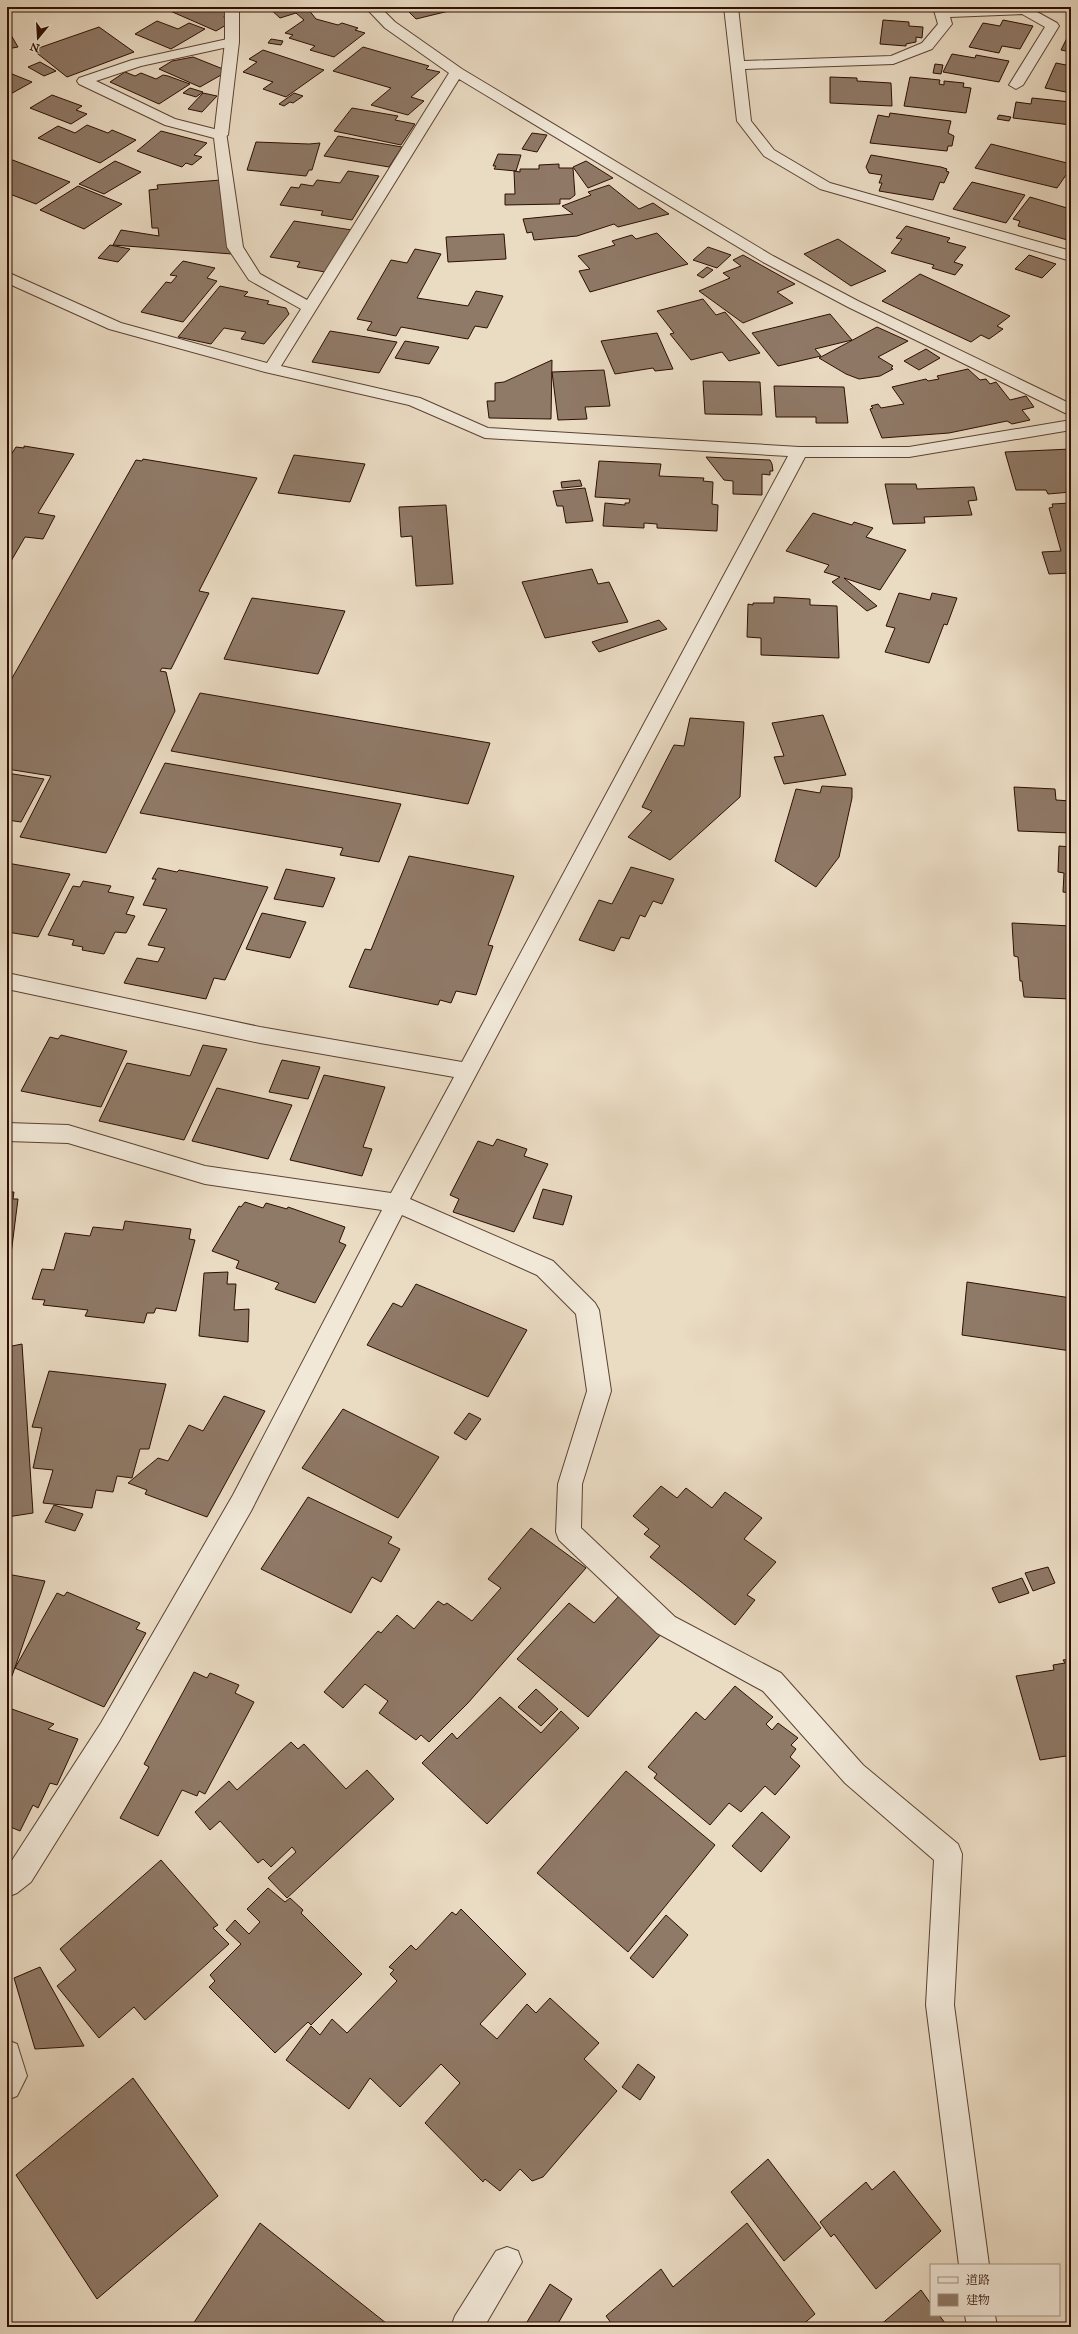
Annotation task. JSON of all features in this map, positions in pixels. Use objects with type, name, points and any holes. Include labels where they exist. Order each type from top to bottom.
[{"type":"street","points":[[232,7],[232,42],[221,134],[235,247],[254,278],[309,307]]},
{"type":"street","points":[[372,7],[390,25],[457,72],[768,259],[853,304],[1071,410]]},
{"type":"street","points":[[731,7],[744,121],[769,153],[825,186],[1071,256]]},
{"type":"street","points":[[738,65],[893,60],[927,46],[945,24],[941,10],[1024,10],[1052,26],[1016,86]]},
{"type":"street","points":[[221,134],[170,122],[84,81],[137,63],[232,42]]},
{"type":"street","points":[[271,369],[457,72]]},
{"type":"street","points":[[7,277],[115,326],[271,369],[414,401],[485,433],[799,452],[909,452],[1071,425]]},
{"type":"street","points":[[7,1883],[21,1872],[110,1732],[231,1523],[397,1203],[799,452]]},
{"type":"street","points":[[7,981],[260,1035],[468,1072]]},
{"type":"street","points":[[7,1132],[68,1134],[205,1175],[397,1203],[545,1268],[587,1310],[599,1391],[570,1484],[568,1532],[666,1625],[772,1682],[854,1774],[948,1854],[940,2005],[974,2264]]},
{"type":"street","points":[[7,2054],[13,2076],[7,2086]]},
{"type":"street","points":[[466,2327],[507,2262]]},
{"type":"street","points":[[980,2316],[982,2327]]},
{"type":"building","points":[[161,7],[230,7],[229,15],[224,16],[226,25],[216,31]]},
{"type":"building","points":[[268,7],[323,7],[308,9],[316,19],[338,25],[342,23],[358,28],[355,30],[365,33],[334,57],[310,50],[315,46],[289,38],[293,35],[285,33],[304,20],[296,13],[280,18]]},
{"type":"building","points":[[404,7],[445,7],[449,11],[416,19]]},
{"type":"building","points":[[883,20],[909,22],[909,26],[923,27],[922,38],[916,37],[916,42],[906,44],[906,46],[880,44]]},
{"type":"building","points":[[1003,20],[1033,26],[1020,49],[1002,46],[999,53],[969,47],[983,23],[1000,26]]},
{"type":"building","points":[[157,21],[178,29],[189,23],[205,29],[171,49],[135,34]]},
{"type":"building","points":[[99,27],[134,52],[67,77],[33,50]]},
{"type":"building","points":[[1071,30],[1071,52],[1061,50]]},
{"type":"building","points":[[11,35],[18,47],[7,49],[7,36]]},
{"type":"building","points":[[271,39],[283,41],[281,45],[268,43]]},
{"type":"building","points":[[363,47],[429,66],[426,69],[440,72],[411,97],[424,101],[408,115],[371,105],[391,88],[333,71]]},
{"type":"building","points":[[263,50],[324,70],[286,97],[263,89],[273,82],[243,72],[257,62],[249,59]]},
{"type":"building","points":[[952,54],[975,58],[976,55],[1009,61],[999,82],[943,72]]},
{"type":"building","points":[[193,57],[228,71],[200,87],[159,69],[172,61]]},
{"type":"building","points":[[40,62],[56,71],[44,76],[28,67]]},
{"type":"building","points":[[1056,63],[1071,66],[1071,93],[1045,88]]},
{"type":"building","points":[[935,64],[943,65],[941,74],[933,73]]},
{"type":"building","points":[[7,72],[32,82],[7,96]]},
{"type":"building","points":[[125,72],[135,76],[141,73],[156,79],[163,75],[190,84],[159,104],[110,82]]},
{"type":"building","points":[[830,77],[857,78],[857,81],[891,83],[892,106],[830,103]]},
{"type":"building","points":[[910,77],[940,80],[939,84],[944,85],[944,81],[964,83],[963,87],[971,88],[966,113],[904,106]]},
{"type":"building","points":[[190,88],[203,92],[196,97],[183,93]]},
{"type":"building","points":[[203,93],[217,96],[202,112],[188,109]]},
{"type":"building","points":[[294,93],[303,96],[293,103],[290,102],[284,106],[279,104]]},
{"type":"building","points":[[52,95],[82,106],[76,110],[87,114],[71,124],[30,108]]},
{"type":"building","points":[[1032,98],[1071,102],[1071,125],[1013,118],[1016,102],[1031,104]]},
{"type":"building","points":[[352,108],[398,116],[395,120],[415,124],[401,145],[334,131]]},
{"type":"building","points":[[890,113],[951,121],[948,133],[954,136],[952,146],[948,146],[947,151],[870,143],[878,115],[889,117]]},
{"type":"building","points":[[999,115],[1011,117],[1009,121],[997,119]]},
{"type":"building","points":[[87,125],[108,133],[112,130],[136,140],[100,163],[38,138],[58,126],[75,133]]},
{"type":"building","points":[[161,131],[207,143],[194,155],[202,157],[192,165],[186,163],[182,167],[137,151]]},
{"type":"building","points":[[532,133],[547,135],[537,152],[522,149]]},
{"type":"building","points":[[338,136],[402,147],[389,167],[324,156]]},
{"type":"building","points":[[256,142],[320,143],[312,170],[309,170],[306,176],[247,170]]},
{"type":"building","points":[[991,144],[1071,164],[1071,176],[1066,175],[1057,188],[975,168]]},
{"type":"building","points":[[498,154],[521,155],[516,171],[494,169],[496,166],[493,166]]},
{"type":"building","points":[[871,155],[941,167],[947,169],[946,171],[949,172],[944,183],[940,182],[933,200],[879,191],[882,183],[879,183],[882,175],[869,173],[866,167]]},
{"type":"building","points":[[10,159],[70,182],[36,204],[7,193],[7,161]]},
{"type":"building","points":[[115,161],[141,172],[104,194],[79,184]]},
{"type":"building","points":[[586,161],[613,178],[588,188],[573,167]]},
{"type":"building","points":[[559,164],[559,168],[573,168],[575,195],[570,199],[560,199],[560,204],[505,205],[505,194],[515,194],[514,171],[520,172],[520,169],[539,169],[539,165]]},
{"type":"building","points":[[348,171],[379,176],[352,220],[321,215],[323,211],[280,205],[291,187],[299,188],[301,184],[313,186],[317,180],[340,183]]},
{"type":"building","points":[[221,180],[232,254],[113,245],[121,230],[159,236],[158,228],[152,228],[149,190],[158,189],[157,185]]},
{"type":"building","points":[[972,182],[1025,195],[1006,223],[953,209]]},
{"type":"building","points":[[609,185],[639,209],[653,203],[669,214],[618,227],[614,224],[577,236],[534,240],[532,232],[527,233],[523,219],[573,214],[562,206],[591,195],[588,192]]},
{"type":"building","points":[[78,186],[122,204],[84,229],[40,210]]},
{"type":"building","points":[[1030,197],[1067,208],[1068,206],[1071,207],[1071,241],[1018,226],[1020,221],[1013,219]]},
{"type":"building","points":[[294,221],[352,230],[325,272],[297,267],[300,262],[270,257]]},
{"type":"building","points":[[906,226],[950,238],[947,242],[966,247],[954,262],[963,265],[955,275],[932,268],[934,265],[891,253],[902,239],[896,238]]},
{"type":"building","points":[[657,233],[688,264],[590,292],[579,271],[590,269],[578,256],[615,245],[612,241],[632,235],[636,239]]},
{"type":"building","points":[[504,234],[506,259],[448,262],[446,237]]},
{"type":"building","points":[[838,239],[886,271],[851,286],[804,254]]},
{"type":"building","points":[[110,245],[130,249],[118,262],[98,258]]},
{"type":"building","points":[[708,247],[731,255],[717,268],[693,260]]},
{"type":"building","points":[[415,249],[441,254],[417,298],[468,306],[476,291],[503,296],[487,328],[475,326],[468,339],[401,327],[396,336],[367,330],[372,322],[357,319],[391,260],[407,263]]},
{"type":"building","points":[[743,255],[795,284],[777,292],[793,303],[743,323],[699,291],[730,278],[723,273],[741,266],[733,260]]},
{"type":"building","points":[[1029,255],[1056,264],[1042,278],[1015,269]]},
{"type":"building","points":[[183,261],[215,268],[207,278],[217,281],[183,322],[141,312],[166,282],[171,283],[177,276],[170,275]]},
{"type":"building","points":[[707,267],[713,270],[703,278],[697,275]]},
{"type":"building","points":[[920,274],[1010,316],[997,326],[1003,329],[989,339],[981,335],[971,342],[882,301]]},
{"type":"building","points":[[220,286],[248,292],[244,296],[269,301],[267,304],[286,308],[289,314],[264,344],[241,339],[246,332],[224,328],[211,344],[178,337]]},
{"type":"building","points":[[703,299],[716,315],[725,312],[760,353],[729,361],[722,352],[691,360],[670,334],[674,333],[657,311]]},
{"type":"building","points":[[830,314],[852,340],[815,349],[821,356],[778,366],[752,333]]},
{"type":"building","points":[[877,327],[908,341],[878,357],[893,366],[891,368],[893,369],[880,376],[859,379],[846,374],[819,358]]},
{"type":"building","points":[[330,331],[397,342],[379,373],[312,362]]},
{"type":"building","points":[[657,333],[673,369],[655,371],[653,368],[615,374],[601,341]]},
{"type":"building","points":[[405,341],[439,347],[429,364],[395,358]]},
{"type":"building","points":[[926,349],[940,358],[919,370],[904,361]]},
{"type":"building","points":[[552,360],[551,419],[489,418],[487,401],[495,401],[495,383],[504,382]]},
{"type":"building","points":[[968,369],[980,380],[986,379],[990,384],[996,382],[1010,400],[1026,396],[1034,407],[1022,410],[1030,420],[1012,424],[1007,421],[949,433],[882,438],[870,409],[873,408],[871,406],[878,404],[881,408],[904,404],[892,387],[926,379],[928,381],[939,379],[937,376]]},
{"type":"building","points":[[604,370],[610,406],[585,407],[587,419],[558,420],[552,372]]},
{"type":"building","points":[[703,381],[760,382],[762,415],[705,414]]},
{"type":"building","points":[[774,386],[844,387],[848,423],[816,423],[816,417],[776,417]]},
{"type":"building","points":[[24,446],[74,454],[38,513],[55,516],[43,539],[25,537],[7,568],[7,461],[16,447],[24,448]]},
{"type":"building","points":[[1071,449],[1071,492],[1048,494],[1046,490],[1016,490],[1005,452]]},
{"type":"building","points":[[294,455],[365,464],[350,502],[278,493]]},
{"type":"building","points":[[706,457],[770,460],[773,471],[770,471],[770,475],[762,474],[762,495],[733,494],[733,481],[724,480]]},
{"type":"building","points":[[143,459],[257,478],[199,591],[209,593],[171,669],[162,668],[160,671],[166,672],[175,711],[106,853],[20,837],[51,776],[7,769],[7,687],[136,460],[142,461]]},
{"type":"building","points":[[599,461],[661,464],[659,476],[704,478],[703,481],[713,482],[712,504],[718,505],[717,531],[657,528],[657,524],[644,523],[644,528],[603,526],[605,503],[625,505],[625,503],[629,503],[630,499],[595,497]]},
{"type":"building","points":[[580,480],[582,486],[562,488],[561,482]]},
{"type":"building","points":[[885,484],[916,484],[917,489],[974,487],[977,500],[968,501],[972,515],[924,517],[925,523],[893,524]]},
{"type":"building","points":[[585,488],[593,521],[566,523],[563,506],[557,506],[553,491]]},
{"type":"building","points":[[1071,503],[1071,573],[1049,574],[1042,552],[1061,551],[1049,508],[1053,507],[1052,504]]},
{"type":"building","points":[[446,505],[453,584],[416,586],[412,536],[401,537],[399,507]]},
{"type":"building","points":[[813,513],[852,525],[854,522],[873,528],[866,537],[906,550],[880,590],[844,578],[877,606],[867,611],[832,582],[840,577],[824,572],[829,565],[786,551]]},
{"type":"building","points":[[592,569],[598,584],[609,582],[628,622],[545,638],[522,582]]},
{"type":"building","points":[[899,593],[930,600],[932,593],[957,598],[947,625],[944,624],[929,663],[885,652],[895,628],[886,626]]},
{"type":"building","points":[[774,597],[810,599],[810,605],[837,606],[839,658],[761,655],[761,638],[747,637],[748,604],[774,603]]},
{"type":"building","points":[[252,598],[345,611],[318,674],[224,659]]},
{"type":"building","points":[[659,620],[667,629],[599,652],[592,642]]},
{"type":"building","points":[[200,693],[490,743],[468,804],[171,751]]},
{"type":"building","points":[[823,715],[846,775],[784,784],[774,757],[784,756],[772,723]]},
{"type":"building","points":[[690,718],[744,722],[740,797],[670,860],[628,837],[652,811],[642,807],[674,745],[684,746]]},
{"type":"building","points":[[165,763],[401,804],[379,862],[340,855],[343,848],[140,813]]},
{"type":"building","points":[[7,773],[44,779],[21,822],[7,820]]},
{"type":"building","points":[[822,786],[852,788],[852,798],[839,857],[816,887],[775,861],[796,789],[820,793]]},
{"type":"building","points":[[1014,787],[1055,789],[1056,800],[1071,801],[1071,833],[1018,831]]},
{"type":"building","points":[[1059,846],[1071,847],[1071,893],[1063,892],[1064,873],[1058,872]]},
{"type":"building","points":[[409,856],[514,876],[488,945],[493,946],[476,995],[456,991],[451,1003],[440,1000],[438,1005],[349,987],[365,949],[371,950]]},
{"type":"building","points":[[7,863],[70,874],[38,937],[7,932]]},
{"type":"building","points":[[631,867],[674,879],[662,904],[653,901],[645,917],[640,915],[629,939],[621,937],[614,951],[579,940],[599,900],[612,904]]},
{"type":"building","points":[[158,868],[177,872],[179,870],[268,887],[225,980],[214,978],[206,999],[124,983],[137,958],[158,962],[165,948],[148,945],[167,909],[143,905],[156,879],[152,879]]},
{"type":"building","points":[[286,869],[335,878],[323,907],[274,899]]},
{"type":"building","points":[[83,881],[111,886],[108,892],[134,897],[126,914],[135,916],[126,933],[115,932],[104,954],[82,950],[83,947],[72,945],[74,940],[48,935],[73,886],[80,887]]},
{"type":"building","points":[[262,913],[306,922],[290,958],[246,949]]},
{"type":"building","points":[[1012,923],[1071,926],[1071,999],[1024,997],[1022,981],[1020,981],[1018,957],[1014,956]]},
{"type":"building","points":[[61,1035],[127,1051],[101,1107],[21,1091],[50,1037],[58,1039]]},
{"type":"building","points":[[203,1045],[227,1049],[184,1140],[99,1121],[127,1063],[190,1076]]},
{"type":"building","points":[[282,1060],[320,1067],[308,1099],[269,1092]]},
{"type":"building","points":[[324,1075],[385,1087],[363,1147],[372,1149],[362,1176],[290,1160]]},
{"type":"building","points":[[217,1088],[292,1105],[268,1159],[192,1141]]},
{"type":"building","points":[[497,1139],[527,1149],[524,1156],[548,1164],[514,1232],[453,1212],[459,1199],[450,1195],[478,1141],[493,1146]]},
{"type":"building","points":[[543,1189],[572,1196],[563,1225],[533,1218]]},
{"type":"building","points":[[7,1192],[14,1192],[13,1199],[18,1199],[7,1286]]},
{"type":"building","points":[[245,1202],[263,1208],[266,1203],[287,1209],[288,1207],[345,1227],[339,1242],[346,1245],[315,1303],[275,1289],[279,1283],[236,1268],[239,1261],[212,1251],[239,1206],[241,1207]]},
{"type":"building","points":[[125,1221],[191,1229],[189,1239],[195,1240],[176,1311],[156,1308],[154,1313],[147,1313],[144,1323],[85,1316],[88,1310],[43,1305],[45,1300],[32,1299],[42,1269],[54,1270],[65,1233],[90,1236],[93,1227],[123,1230]]},
{"type":"building","points":[[228,1272],[227,1284],[236,1284],[234,1310],[249,1309],[248,1342],[199,1336],[204,1273]]},
{"type":"building","points":[[967,1282],[1071,1298],[1071,1351],[962,1335]]},
{"type":"building","points":[[416,1284],[527,1330],[488,1397],[367,1345],[393,1303],[402,1307]]},
{"type":"building","points":[[22,1344],[33,1513],[7,1517],[7,1347]]},
{"type":"building","points":[[49,1371],[166,1384],[149,1449],[140,1449],[132,1478],[117,1476],[113,1492],[96,1490],[92,1508],[43,1503],[53,1470],[33,1468],[42,1428],[32,1427]]},
{"type":"building","points":[[224,1396],[265,1411],[207,1517],[145,1494],[147,1490],[128,1483],[158,1458],[168,1461],[189,1425],[203,1431]]},
{"type":"building","points":[[343,1409],[439,1457],[398,1518],[302,1468]]},
{"type":"building","points":[[469,1413],[481,1419],[466,1440],[454,1433]]},
{"type":"building","points":[[661,1486],[677,1498],[686,1488],[712,1508],[725,1492],[762,1518],[744,1539],[776,1562],[747,1595],[755,1600],[735,1625],[650,1557],[660,1546],[644,1534],[649,1529],[633,1516]]},
{"type":"building","points":[[308,1497],[392,1537],[388,1543],[400,1549],[381,1582],[372,1577],[351,1613],[261,1569]]},
{"type":"building","points":[[54,1505],[83,1514],[75,1531],[45,1522]]},
{"type":"building","points":[[531,1528],[586,1568],[468,1703],[429,1742],[421,1735],[416,1740],[379,1713],[388,1701],[365,1684],[343,1708],[324,1692],[378,1631],[381,1633],[397,1615],[414,1629],[438,1601],[444,1605],[447,1603],[472,1621],[501,1588],[488,1579]]},
{"type":"building","points":[[1048,1567],[1055,1583],[1033,1591],[1025,1573]]},
{"type":"building","points":[[7,1574],[45,1581],[12,1676],[7,1675]]},
{"type":"building","points":[[1022,1578],[1029,1593],[999,1603],[992,1588]]},
{"type":"building","points":[[67,1592],[140,1623],[136,1629],[146,1633],[104,1707],[15,1668],[57,1593],[64,1596]]},
{"type":"building","points":[[619,1596],[663,1632],[588,1717],[517,1659],[569,1603],[594,1623]]},
{"type":"building","points":[[1071,1659],[1070,1768],[1066,1756],[1040,1760],[1016,1676],[1054,1670],[1053,1665],[1065,1663],[1063,1660]]},
{"type":"building","points":[[194,1672],[207,1678],[210,1673],[239,1685],[235,1693],[254,1702],[205,1794],[199,1791],[197,1796],[182,1790],[158,1836],[120,1818],[149,1767],[144,1764]]},
{"type":"building","points":[[735,1686],[773,1717],[766,1724],[772,1730],[778,1723],[798,1738],[791,1745],[796,1749],[790,1757],[800,1766],[775,1795],[765,1786],[741,1812],[729,1803],[710,1825],[654,1778],[657,1774],[648,1767],[696,1712],[705,1720]]},
{"type":"building","points":[[536,1689],[558,1709],[541,1726],[518,1707]]},
{"type":"building","points":[[500,1697],[541,1733],[561,1711],[579,1728],[487,1824],[422,1763],[452,1733],[457,1739]]},
{"type":"building","points":[[9,1708],[54,1724],[48,1729],[78,1739],[57,1785],[50,1783],[38,1808],[33,1805],[20,1831],[8,1826],[7,1828],[7,1713]]},
{"type":"building","points":[[291,1742],[298,1749],[304,1744],[346,1789],[367,1770],[394,1799],[287,1898],[268,1878],[296,1852],[292,1847],[271,1867],[263,1859],[258,1863],[220,1821],[210,1830],[195,1812],[229,1781],[237,1790]]},
{"type":"building","points":[[626,1771],[715,1845],[628,1952],[537,1873]]},
{"type":"building","points":[[762,1812],[790,1837],[761,1872],[732,1846]]},
{"type":"building","points":[[161,1860],[218,1925],[213,1928],[229,1944],[145,2020],[134,2007],[99,2038],[57,1986],[76,1970],[60,1949]]},
{"type":"building","points":[[268,1888],[285,1902],[290,1898],[303,1910],[301,1913],[362,1974],[311,2025],[308,2022],[275,2053],[209,1987],[215,1981],[210,1975],[241,1944],[226,1930],[235,1920],[249,1934],[260,1922],[247,1909]]},
{"type":"building","points":[[461,1909],[526,1974],[480,2024],[497,2039],[527,2004],[536,2013],[550,1998],[599,2043],[584,2059],[617,2091],[543,2177],[532,2181],[520,2169],[500,2191],[485,2179],[483,2182],[425,2123],[460,2083],[441,2064],[400,2107],[370,2078],[349,2109],[286,2060],[311,2026],[320,2035],[332,2019],[347,2033],[397,1981],[390,1974],[394,1970],[389,1967],[411,1945],[416,1950],[452,1912],[456,1915]]},
{"type":"building","points":[[666,1915],[688,1935],[653,1978],[630,1958]]},
{"type":"building","points":[[40,1967],[84,2046],[35,2049],[14,1978]]},
{"type":"building","points":[[638,2064],[655,2077],[640,2100],[622,2087]]},
{"type":"building","points":[[133,2078],[218,2196],[97,2299],[16,2175]]},
{"type":"building","points":[[768,2159],[821,2228],[784,2261],[731,2192]]},
{"type":"building","points":[[894,2171],[941,2231],[876,2289],[834,2234],[831,2237],[820,2222],[866,2182],[872,2190]]},
{"type":"building","points":[[260,2223],[391,2327],[191,2327]]},
{"type":"building","points":[[747,2223],[815,2314],[800,2327],[614,2327],[606,2316],[661,2269],[673,2287]]},
{"type":"building","points":[[550,2284],[572,2299],[556,2327],[524,2327]]},
{"type":"building","points":[[921,2290],[930,2303],[930,2316],[940,2316],[948,2327],[878,2327]]}]
